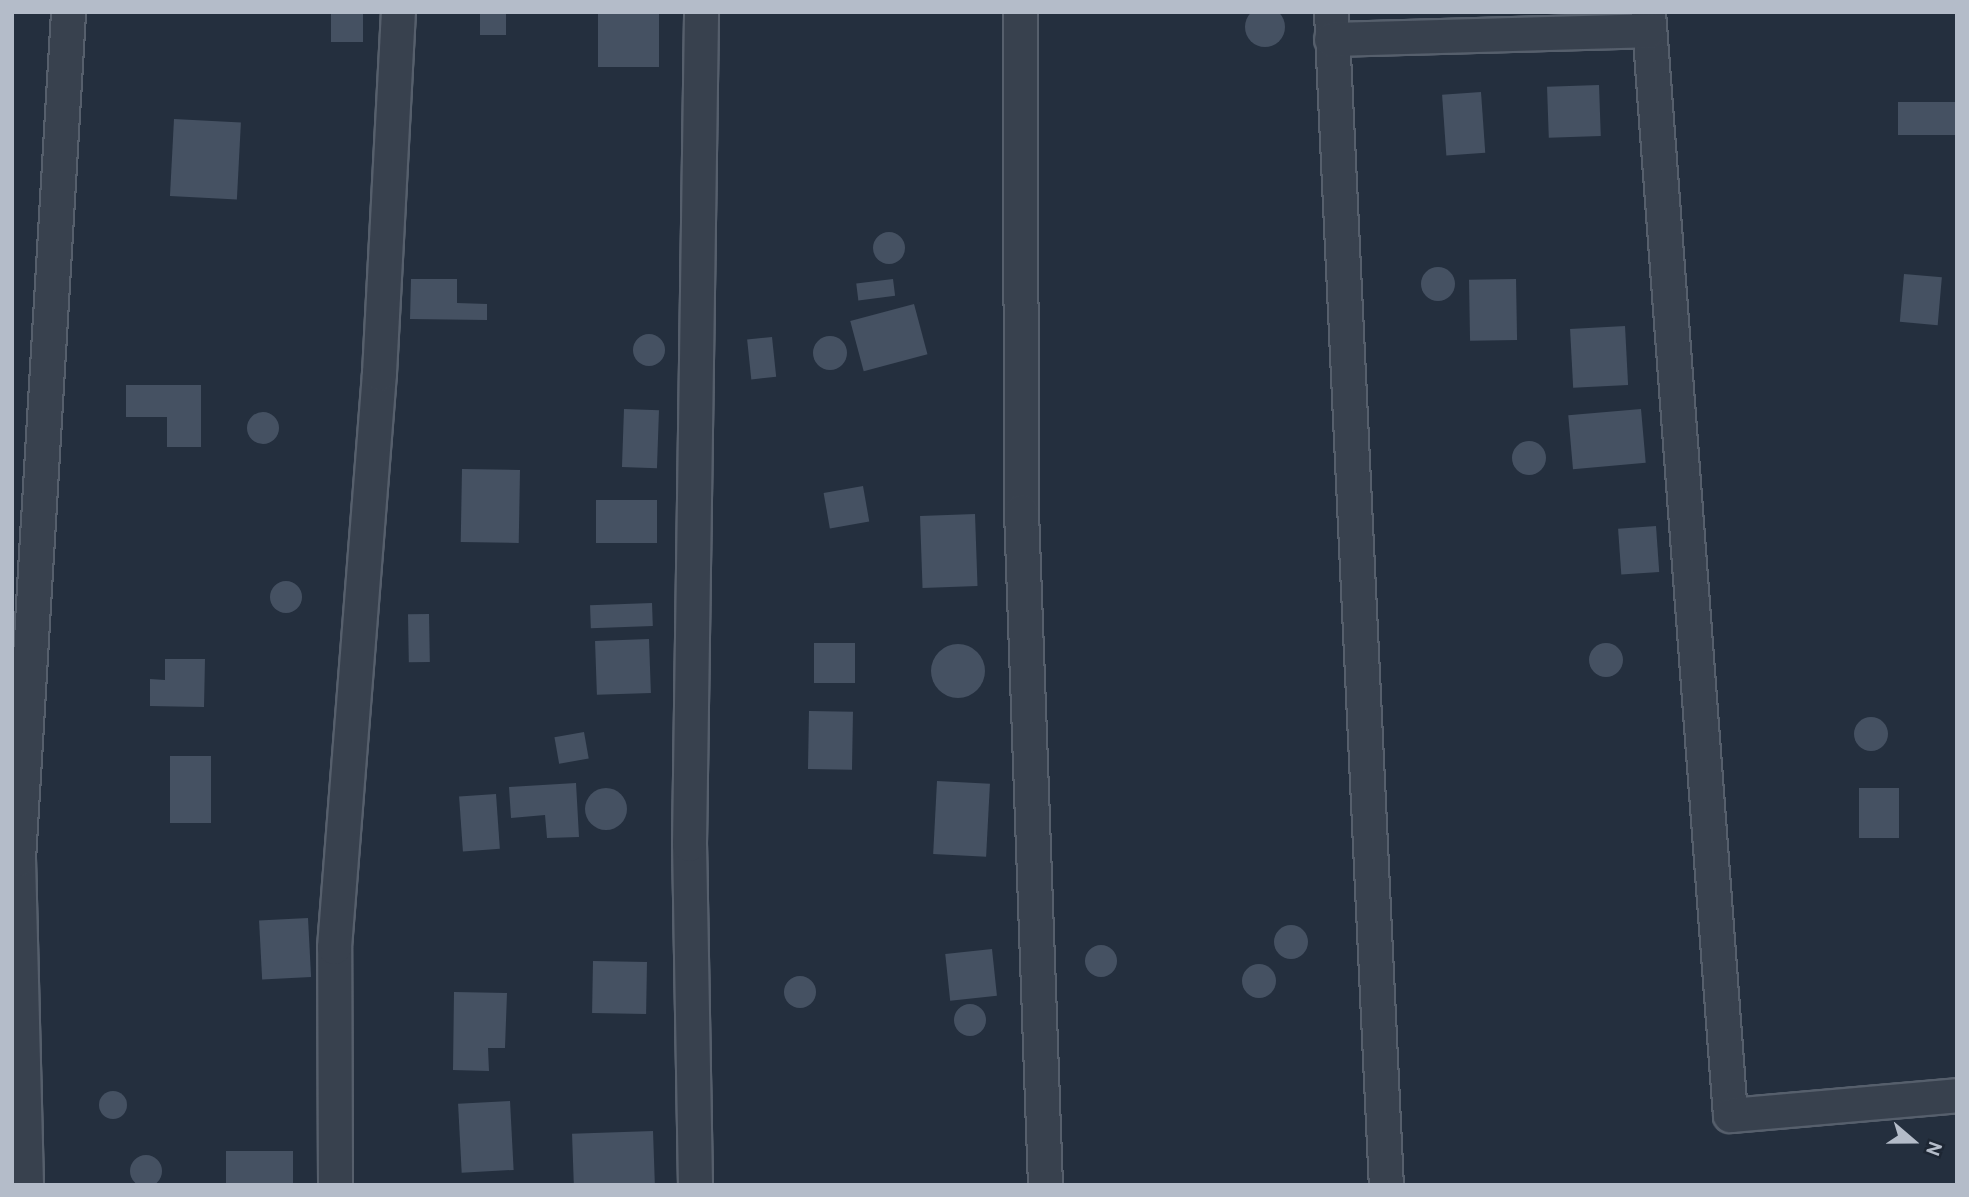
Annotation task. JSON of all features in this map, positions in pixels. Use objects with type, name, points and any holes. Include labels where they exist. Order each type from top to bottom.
[{"type":"street","points":[[26,1185],[18,859],[68,12]]},
{"type":"street","points":[[335,1185],[334,947],[379,373],[398,12]]},
{"type":"street","points":[[695,1185],[690,844],[701,12]]},
{"type":"street","points":[[1020,12],[1021,512],[1045,1185]]},
{"type":"street","points":[[1385,1185],[1331,26],[1648,21],[1730,1115],[1957,1095]]},
{"type":"building","points":[[1265,7],[1279,13],[1285,27],[1279,41],[1265,47],[1251,41],[1245,27],[1251,13]]},
{"type":"building","points":[[331,12],[363,12],[363,42],[331,42]]},
{"type":"building","points":[[480,12],[506,12],[506,35],[480,35]]},
{"type":"building","points":[[598,12],[659,12],[659,67],[598,67]]},
{"type":"building","points":[[1599,85],[1601,136],[1549,138],[1547,87]]},
{"type":"building","points":[[1481,92],[1485,153],[1446,156],[1442,95]]},
{"type":"building","points":[[1898,102],[1957,102],[1957,135],[1898,135]]},
{"type":"building","points":[[174,119],[241,123],[237,199],[170,196]]},
{"type":"building","points":[[889,232],[901,236],[905,248],[901,260],[889,264],[877,260],[873,248],[877,236]]},
{"type":"building","points":[[1438,267],[1450,272],[1455,284],[1450,296],[1438,301],[1426,296],[1421,284],[1426,272]]},
{"type":"building","points":[[1904,274],[1942,277],[1938,325],[1900,322]]},
{"type":"building","points":[[411,279],[457,279],[457,303],[487,304],[487,320],[410,319]]},
{"type":"building","points":[[893,279],[895,296],[858,300],[856,284]]},
{"type":"building","points":[[1516,279],[1517,340],[1470,341],[1469,280]]},
{"type":"building","points":[[914,304],[927,354],[864,371],[850,321]]},
{"type":"building","points":[[1625,326],[1628,385],[1573,388],[1570,329]]},
{"type":"building","points":[[649,334],[661,338],[665,350],[661,362],[649,366],[637,362],[633,350],[637,338]]},
{"type":"building","points":[[830,336],[842,341],[847,353],[842,365],[830,370],[818,365],[813,353],[818,341]]},
{"type":"building","points":[[772,337],[776,377],[751,379],[747,340]]},
{"type":"building","points":[[126,385],[201,385],[201,447],[167,447],[167,417],[126,417]]},
{"type":"building","points":[[624,409],[659,410],[657,468],[622,467]]},
{"type":"building","points":[[1641,409],[1646,463],[1573,469],[1568,415]]},
{"type":"building","points":[[263,412],[275,416],[279,428],[275,440],[263,444],[251,440],[247,428],[251,416]]},
{"type":"building","points":[[1529,441],[1541,446],[1546,458],[1541,470],[1529,475],[1517,470],[1512,458],[1517,446]]},
{"type":"building","points":[[462,469],[520,470],[519,543],[461,542]]},
{"type":"building","points":[[863,486],[869,521],[830,528],[824,493]]},
{"type":"building","points":[[596,500],[657,500],[657,543],[596,543]]},
{"type":"building","points":[[975,514],[978,586],[923,588],[920,516]]},
{"type":"building","points":[[1656,526],[1659,572],[1621,575],[1618,529]]},
{"type":"building","points":[[286,581],[298,585],[302,597],[298,609],[286,613],[274,609],[270,597],[274,585]]},
{"type":"building","points":[[652,603],[653,626],[591,628],[590,605]]},
{"type":"building","points":[[408,614],[429,614],[430,662],[409,662]]},
{"type":"building","points":[[649,639],[651,693],[597,695],[595,641]]},
{"type":"building","points":[[814,643],[855,643],[855,683],[814,683]]},
{"type":"building","points":[[1606,643],[1618,648],[1623,660],[1618,672],[1606,677],[1594,672],[1589,660],[1594,648]]},
{"type":"building","points":[[958,644],[977,652],[985,671],[977,690],[958,698],[939,690],[931,671],[939,652]]},
{"type":"building","points":[[165,659],[205,659],[204,707],[150,706],[150,679],[165,680]]},
{"type":"building","points":[[809,711],[853,712],[852,770],[808,769]]},
{"type":"building","points":[[1871,717],[1883,722],[1888,734],[1883,746],[1871,751],[1859,746],[1854,734],[1859,722]]},
{"type":"building","points":[[584,732],[589,759],[559,764],[554,737]]},
{"type":"building","points":[[170,756],[211,756],[211,823],[170,823]]},
{"type":"building","points":[[937,781],[990,784],[986,857],[933,854]]},
{"type":"building","points":[[576,783],[579,837],[547,838],[545,815],[511,818],[509,787]]},
{"type":"building","points":[[606,788],[621,794],[627,809],[621,824],[606,830],[591,824],[585,809],[591,794]]},
{"type":"building","points":[[1859,788],[1899,788],[1899,838],[1859,838]]},
{"type":"building","points":[[496,794],[500,849],[463,851],[459,797]]},
{"type":"building","points":[[308,918],[311,977],[262,979],[259,921]]},
{"type":"building","points":[[1291,925],[1303,930],[1308,942],[1303,954],[1291,959],[1279,954],[1274,942],[1279,930]]},
{"type":"building","points":[[1101,945],[1113,949],[1117,961],[1113,973],[1101,977],[1089,973],[1085,961],[1089,949]]},
{"type":"building","points":[[992,949],[997,996],[950,1001],[945,954]]},
{"type":"building","points":[[593,961],[647,962],[646,1014],[592,1013]]},
{"type":"building","points":[[1259,964],[1271,969],[1276,981],[1271,993],[1259,998],[1247,993],[1242,981],[1247,969]]},
{"type":"building","points":[[800,976],[812,980],[816,992],[812,1004],[800,1008],[788,1004],[784,992],[788,980]]},
{"type":"building","points":[[454,992],[507,993],[505,1048],[488,1048],[489,1071],[453,1070]]},
{"type":"building","points":[[970,1004],[982,1008],[986,1020],[982,1032],[970,1036],[958,1032],[954,1020],[958,1008]]},
{"type":"building","points":[[113,1091],[123,1095],[127,1105],[123,1115],[113,1119],[103,1115],[99,1105],[103,1095]]},
{"type":"building","points":[[510,1101],[514,1170],[462,1173],[458,1104]]},
{"type":"building","points":[[653,1131],[655,1185],[574,1185],[572,1134]]},
{"type":"building","points":[[226,1151],[293,1151],[293,1185],[226,1185]]},
{"type":"building","points":[[146,1155],[157,1160],[162,1171],[157,1182],[146,1187],[135,1182],[130,1171],[135,1160]]}]
